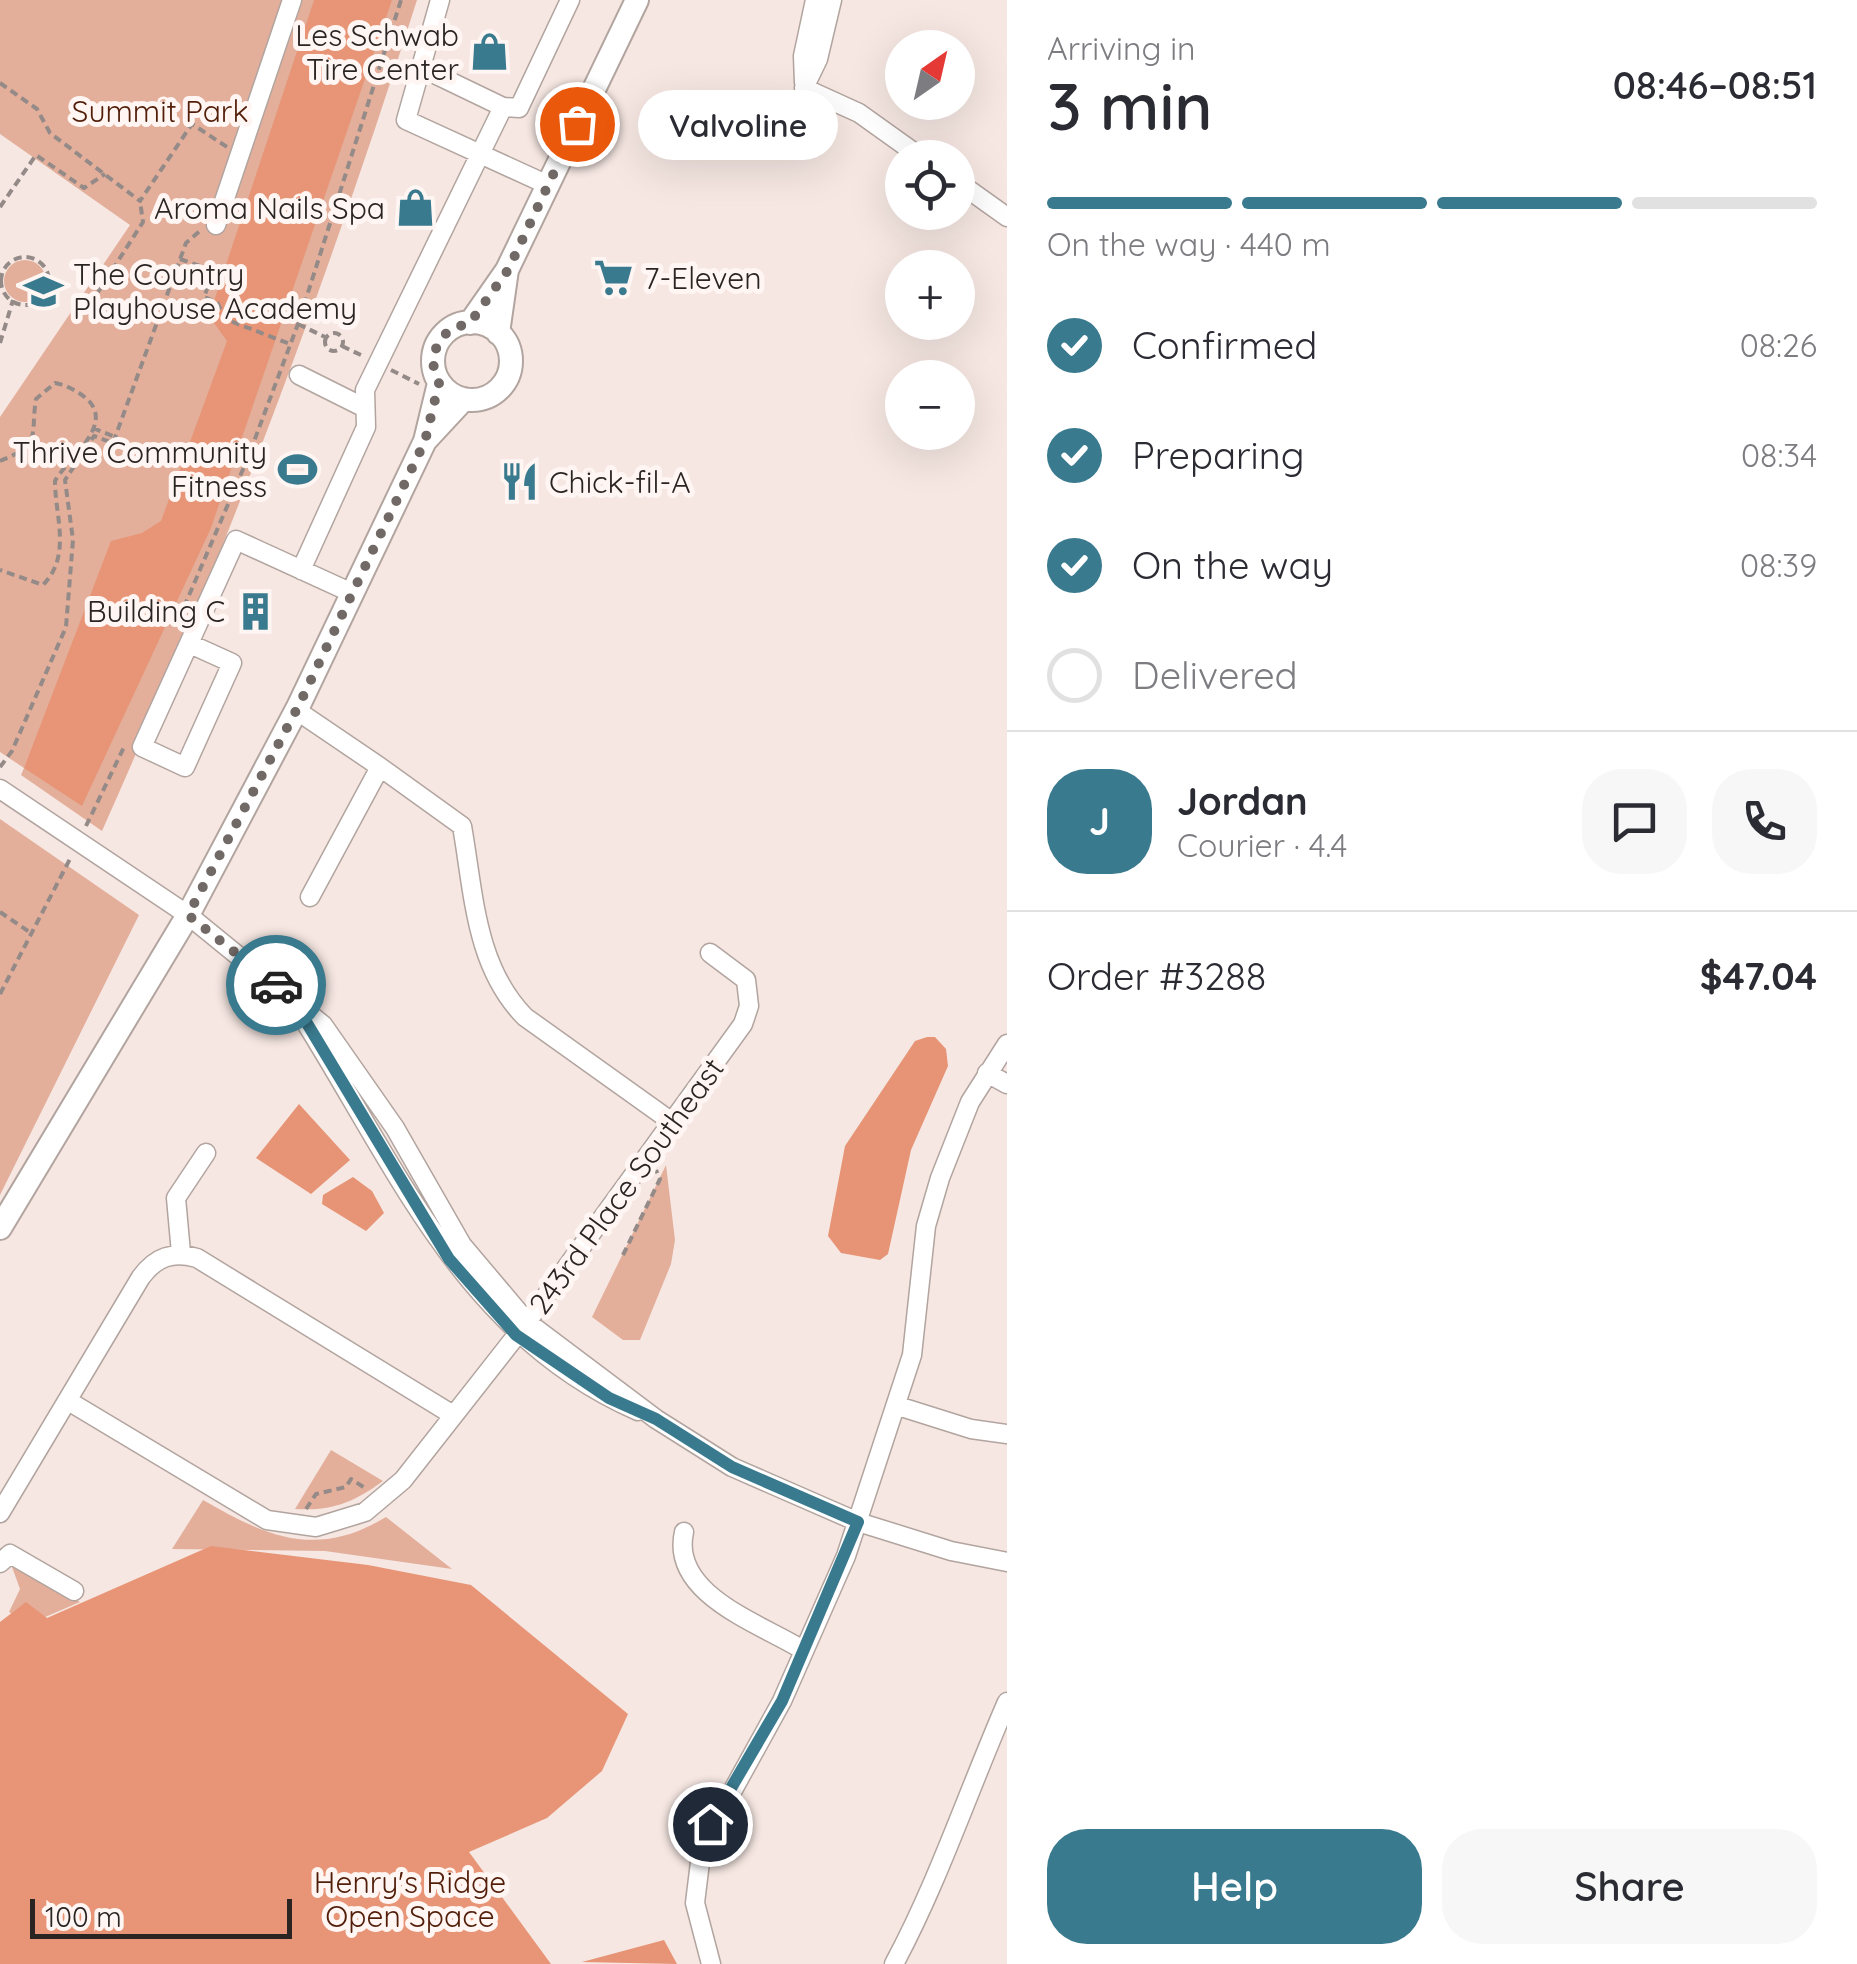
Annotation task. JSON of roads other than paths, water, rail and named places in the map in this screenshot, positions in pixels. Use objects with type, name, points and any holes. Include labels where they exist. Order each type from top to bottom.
[{"type":"main road","points":[[470,323],[508,270],[637,0]]},
{"type":"main road","points":[[425,441],[464,399],[493,394],[506,379],[510,360],[498,332],[508,270]]},
{"type":"main road","points":[[0,1228],[188,915],[296,710],[425,441],[439,383],[433,364],[437,344],[450,329],[470,323],[498,332]]},
{"type":"main road","points":[[439,383],[464,399]]},
{"type":"street","points":[[211,220],[239,156],[292,0]]},
{"type":"street","points":[[440,0],[406,120],[548,185]]},
{"type":"street","points":[[420,67],[503,106],[519,108],[570,0]]},
{"type":"street","points":[[804,88],[803,56],[815,0]]},
{"type":"street","points":[[804,88],[818,59],[832,0]]},
{"type":"street","points":[[804,88],[859,113],[897,140]]},
{"type":"street","points":[[302,570],[366,427],[365,390],[503,106]]},
{"type":"street","points":[[975,194],[1007,218]]},
{"type":"street","points":[[299,376],[366,408]]},
{"type":"street","points":[[190,644],[232,663],[185,767],[142,748],[236,540],[352,593]]},
{"type":"street","points":[[296,710],[462,826],[487,963],[506,998],[525,1017],[672,1122]]},
{"type":"street","points":[[310,897],[380,767]]},
{"type":"street","points":[[0,789],[188,915],[324,1025],[356,1067],[462,1245],[522,1328],[732,1467],[858,1522],[951,1552],[1007,1562]]},
{"type":"street","name":"243rd Place Southeast","points":[[70,1402],[250,1512],[296,1526],[316,1527],[345,1520],[383,1500],[522,1328],[743,1024],[749,1006],[746,980],[710,953]]},
{"type":"street","points":[[709,1962],[695,1903],[702,1846],[782,1701],[858,1522],[912,1356],[926,1226],[954,1138],[987,1072],[1007,1044]]},
{"type":"street","points":[[987,1072],[1007,1084]]},
{"type":"street","points":[[176,1254],[176,1198],[206,1153]]},
{"type":"street","points":[[0,1513],[70,1402],[140,1277],[158,1258],[176,1254],[196,1258],[453,1415]]},
{"type":"street","points":[[898,1406],[972,1429],[1007,1434]]},
{"type":"street","points":[[684,1532],[683,1562],[699,1588],[803,1650]]},
{"type":"street","points":[[0,1563],[10,1554],[74,1591]]},
{"type":"street","points":[[894,1964],[934,1886],[957,1817],[1007,1702]]},
{"type":"place","name":"Les Schwab Tire Center","points":[[489,52]]},
{"type":"place","name":"Valvoline","points":[[577,124]]},
{"type":"place","name":"Aroma Nails Spa","points":[[415,208]]},
{"type":"place","name":"7-Eleven","points":[[614,278]]},
{"type":"place","name":"The Country Playhouse Academy","points":[[43,291]]},
{"type":"place","name":"Thrive Community Fitness","points":[[297,469]]},
{"type":"place","name":"Chick-fil-A","points":[[519,482]]},
{"type":"place","name":"Building C","points":[[255,611]]},
{"type":"park label","name":"Summit Park","points":[[160,111]]},
{"type":"park label","name":"Henry's Ridge Open Space","points":[[410,1899]]}]
